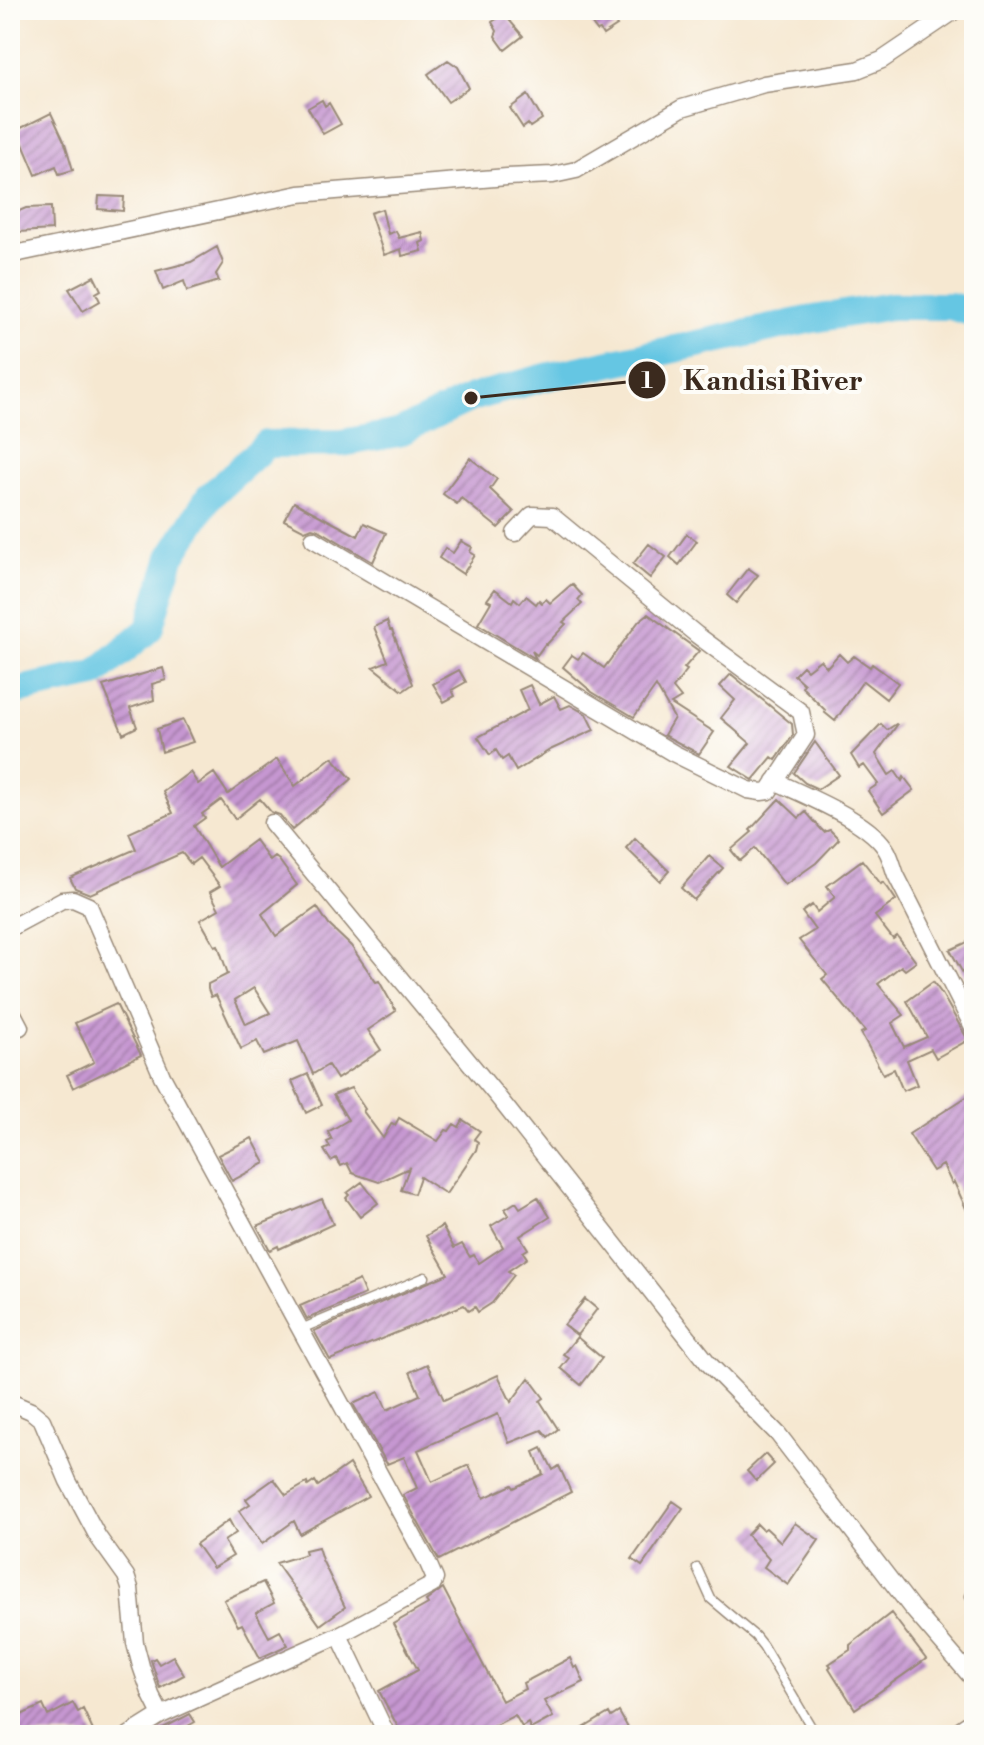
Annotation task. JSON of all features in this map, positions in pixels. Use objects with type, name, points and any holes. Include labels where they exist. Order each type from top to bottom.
[{"type":"street","points":[[10,255],[299,194],[553,175],[576,170],[682,108],[764,84],[857,70],[882,60],[956,10]]},
{"type":"street","points":[[313,539],[673,753],[748,790],[769,791],[806,735],[801,712],[697,635],[552,516],[532,515],[515,533]]},
{"type":"street","points":[[775,781],[856,822],[886,849],[896,875],[974,1029]]},
{"type":"street","points":[[272,823],[508,1109],[708,1363],[778,1434],[911,1607],[974,1680]]},
{"type":"street","points":[[10,928],[62,900],[73,899],[89,906],[162,1076],[435,1579],[428,1590],[339,1635],[161,1715],[129,1735]]},
{"type":"street","points":[[10,1008],[20,1027]]},
{"type":"street","points":[[10,1402],[31,1411],[42,1420],[68,1481],[98,1537],[126,1576],[141,1666],[161,1715]]},
{"type":"street","points":[[339,1635],[387,1735]]},
{"type":"lane","points":[[301,1329],[425,1277]]},
{"type":"lane","points":[[697,1568],[711,1599],[763,1646],[816,1735]]},
{"type":"lane","points":[[945,1735],[974,1715]]},
{"type":"building","points":[[582,10],[605,10],[617,26],[603,35]]},
{"type":"building","points":[[504,14],[523,36],[505,50],[495,36],[497,31],[492,22]]},
{"type":"building","points":[[448,60],[458,67],[469,88],[448,102],[428,74]]},
{"type":"building","points":[[528,95],[542,119],[523,128],[510,108]]},
{"type":"building","points":[[322,100],[325,106],[329,103],[341,124],[323,134],[308,108]]},
{"type":"building","points":[[51,113],[73,170],[59,174],[56,166],[36,175],[17,130]]},
{"type":"building","points":[[99,196],[124,197],[123,211],[98,209]]},
{"type":"building","points":[[51,207],[52,230],[18,232],[12,214],[26,208]]},
{"type":"building","points":[[382,209],[388,234],[396,231],[399,238],[422,232],[422,251],[402,256],[401,249],[384,255],[370,213]]},
{"type":"building","points":[[217,247],[223,263],[216,274],[219,281],[187,291],[184,281],[163,290],[156,271],[191,262]]},
{"type":"building","points":[[94,276],[101,290],[96,293],[100,301],[83,311],[69,289]]},
{"type":"building","points":[[470,458],[497,479],[490,489],[514,512],[498,528],[461,498],[457,504],[443,494]]},
{"type":"building","points":[[294,502],[358,536],[364,523],[386,533],[373,562],[319,530],[312,528],[305,531],[284,520]]},
{"type":"building","points":[[687,534],[697,541],[679,565],[670,557]]},
{"type":"building","points":[[461,541],[472,547],[470,552],[475,555],[463,574],[439,558],[445,548],[453,553]]},
{"type":"building","points":[[649,544],[666,557],[650,578],[633,564]]},
{"type":"building","points":[[748,568],[758,575],[736,603],[727,595]]},
{"type":"building","points":[[572,584],[582,595],[578,600],[582,604],[537,655],[532,651],[536,659],[478,624],[495,589],[512,602],[514,598],[520,603],[526,596],[536,604],[546,599],[550,603]]},
{"type":"building","points":[[648,614],[699,651],[684,668],[687,670],[673,688],[681,698],[671,704],[714,732],[699,754],[664,735],[674,718],[656,686],[634,717],[592,692],[563,667],[572,655],[578,659],[583,653],[604,668],[639,621]]},
{"type":"building","points":[[387,621],[413,684],[403,691],[373,667],[388,661],[374,627]]},
{"type":"building","points":[[839,654],[847,662],[854,656],[870,667],[872,664],[898,683],[886,699],[863,681],[835,721],[794,675],[803,666],[807,670],[820,660],[827,667]]},
{"type":"building","points":[[163,668],[166,680],[152,684],[154,700],[130,708],[137,727],[123,734],[103,686]]},
{"type":"building","points":[[459,670],[466,682],[452,690],[455,696],[444,702],[433,684]]},
{"type":"building","points":[[731,674],[792,724],[793,735],[776,760],[772,757],[753,780],[731,766],[750,743],[721,718],[735,700],[720,686]]},
{"type":"building","points":[[530,685],[539,704],[554,696],[561,709],[570,705],[586,714],[594,730],[550,750],[516,771],[508,756],[502,760],[496,750],[490,755],[478,737],[528,710],[519,690]]},
{"type":"building","points":[[183,720],[193,742],[162,752],[157,729]]},
{"type":"building","points":[[881,724],[887,730],[897,725],[876,754],[889,775],[895,771],[914,790],[883,813],[868,791],[878,784],[864,765],[859,768],[851,755]]},
{"type":"building","points":[[815,742],[839,775],[818,789],[794,773]]},
{"type":"building","points":[[332,757],[352,779],[292,830],[280,815],[271,812],[260,799],[235,819],[221,800],[202,814],[205,818],[194,826],[219,867],[255,840],[270,861],[275,857],[279,860],[297,885],[262,914],[276,936],[317,907],[329,925],[351,946],[376,982],[379,981],[396,1011],[368,1030],[381,1050],[337,1079],[328,1065],[313,1074],[298,1041],[264,1055],[257,1041],[241,1049],[216,995],[211,997],[208,989],[208,984],[228,974],[218,945],[215,946],[200,920],[219,909],[210,892],[220,886],[199,858],[191,864],[182,853],[90,894],[75,888],[70,878],[136,849],[129,833],[173,813],[163,792],[190,772],[198,784],[214,773],[228,794],[277,759],[295,786]],"holes":[[[254,988],[270,1013],[246,1024],[235,1000]]]},
{"type":"building","points":[[779,799],[799,818],[806,812],[824,832],[830,830],[839,839],[816,863],[785,885],[755,848],[740,861],[731,850],[752,832],[750,830]]},
{"type":"building","points":[[635,838],[669,871],[660,881],[626,848]]},
{"type":"building","points":[[709,856],[723,868],[694,900],[681,888]]},
{"type":"building","points":[[862,860],[896,900],[875,916],[893,939],[897,936],[916,962],[905,970],[901,966],[878,984],[904,1015],[892,1023],[904,1047],[927,1037],[907,1001],[933,982],[968,1040],[936,1058],[931,1049],[907,1060],[917,1085],[903,1091],[894,1069],[883,1074],[861,1033],[865,1031],[822,979],[827,975],[799,940],[815,930],[802,912],[812,905],[817,912],[835,897],[827,886]]},
{"type":"building","points":[[974,939],[974,969],[964,975],[950,950]]},
{"type":"building","points":[[116,1004],[141,1055],[73,1088],[67,1075],[94,1062],[75,1023]]},
{"type":"building","points":[[308,1074],[322,1105],[306,1113],[292,1081]]},
{"type":"building","points":[[351,1088],[383,1138],[399,1118],[438,1141],[446,1130],[449,1131],[454,1124],[459,1127],[463,1120],[480,1131],[474,1139],[478,1142],[476,1150],[446,1194],[420,1177],[414,1194],[401,1190],[409,1168],[379,1182],[352,1173],[347,1163],[341,1166],[336,1158],[331,1161],[324,1150],[330,1147],[327,1142],[332,1140],[328,1132],[348,1120],[333,1095]]},
{"type":"building","points":[[974,1092],[974,1226],[943,1165],[933,1171],[909,1134]]},
{"type":"building","points":[[252,1138],[265,1163],[232,1181],[218,1155]]},
{"type":"building","points":[[362,1182],[378,1203],[360,1217],[346,1198],[347,1193]]},
{"type":"building","points":[[538,1197],[550,1217],[520,1236],[528,1249],[523,1252],[527,1258],[508,1271],[514,1275],[492,1303],[478,1312],[475,1307],[469,1311],[464,1305],[330,1360],[314,1331],[448,1274],[426,1236],[442,1226],[454,1248],[462,1244],[470,1257],[474,1255],[479,1263],[503,1247],[491,1226],[509,1215],[505,1209],[516,1202],[520,1208]]},
{"type":"building","points":[[322,1199],[333,1224],[279,1249],[278,1246],[270,1250],[257,1226]]},
{"type":"building","points":[[359,1280],[365,1294],[307,1319],[300,1306]]},
{"type":"building","points":[[585,1299],[597,1309],[577,1335],[564,1325]]},
{"type":"building","points":[[577,1337],[602,1358],[581,1385],[561,1368],[569,1358],[563,1354]]},
{"type":"building","points":[[427,1364],[444,1400],[498,1375],[511,1402],[529,1378],[544,1398],[540,1401],[558,1429],[548,1437],[542,1430],[509,1443],[498,1414],[418,1450],[432,1482],[469,1465],[484,1498],[543,1474],[534,1452],[542,1448],[553,1470],[559,1466],[571,1492],[439,1560],[403,1495],[417,1488],[404,1457],[387,1464],[353,1404],[379,1392],[387,1410],[420,1395],[410,1372]]},
{"type":"building","points":[[765,1454],[774,1464],[756,1481],[747,1471]]},
{"type":"building","points":[[349,1464],[368,1496],[300,1534],[294,1521],[262,1544],[239,1511],[250,1504],[246,1499],[274,1479],[286,1495],[307,1483],[308,1486],[315,1481],[318,1486]]},
{"type":"building","points":[[673,1501],[683,1508],[642,1566],[632,1559]]},
{"type":"building","points":[[229,1520],[236,1533],[224,1541],[233,1556],[213,1568],[196,1544]]},
{"type":"building","points":[[795,1523],[819,1540],[788,1585],[764,1567],[769,1559],[747,1535],[757,1524],[781,1542]]},
{"type":"building","points":[[318,1547],[345,1607],[320,1625],[276,1563]]},
{"type":"building","points":[[263,1582],[274,1603],[256,1613],[269,1637],[280,1631],[288,1645],[260,1658],[242,1624],[238,1626],[224,1600]]},
{"type":"building","points":[[443,1588],[502,1701],[525,1689],[523,1683],[570,1658],[574,1668],[577,1666],[584,1682],[544,1701],[553,1717],[531,1729],[528,1723],[522,1727],[515,1715],[486,1730],[489,1735],[402,1735],[379,1691],[418,1670],[393,1624],[428,1604],[426,1601]]},
{"type":"building","points":[[891,1613],[926,1659],[855,1709],[829,1664],[850,1650],[850,1645]]},
{"type":"building","points":[[173,1656],[184,1675],[160,1688],[151,1660],[155,1658],[159,1664]]},
{"type":"building","points":[[73,1703],[78,1712],[83,1709],[95,1735],[10,1735],[10,1720],[43,1705],[48,1716]]},
{"type":"building","points":[[619,1712],[632,1735],[572,1735],[609,1713],[611,1717]]},
{"type":"building","points":[[190,1714],[195,1722],[172,1735],[150,1735]]},
{"type":"waterway","points":[[10,692],[95,674],[149,629],[171,557],[209,497],[267,444],[342,443],[398,433],[471,398],[546,377],[808,320],[891,306],[950,306],[974,313]]},
{"type":"place","name":"Kandisi River","points":[[471,398]]}]
